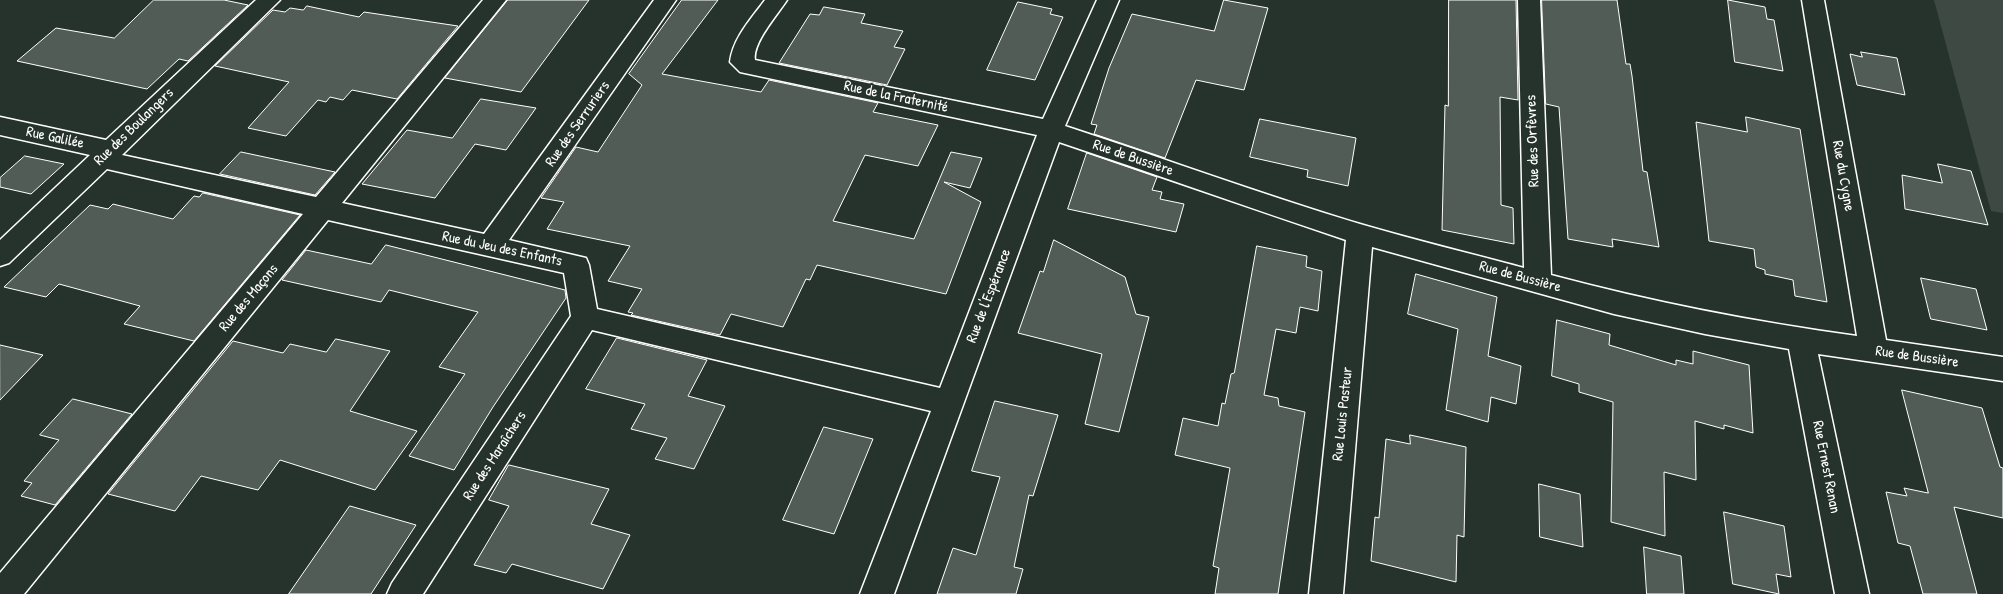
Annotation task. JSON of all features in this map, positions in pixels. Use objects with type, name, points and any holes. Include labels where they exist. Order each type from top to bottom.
[{"type":"street","name":"Rue des Boulangers","points":[[0,256],[269,0]]},
{"type":"street","name":"Rue des Maçons","points":[[3,594],[495,0]]},
{"type":"street","name":"Rue des Serruriers","points":[[490,247],[665,0]]},
{"type":"street","name":"Rue de la Fraternité","points":[[776,0],[746,46],[742,62],[748,66],[1051,130]]},
{"type":"street","name":"Rue de l'Espérance","points":[[877,594],[1051,130],[1108,0]]},
{"type":"street","name":"Rue des Orfèvres","points":[[1529,0],[1538,282]]},
{"type":"street","name":"Rue du Cygne","points":[[1812,0],[1874,351]]},
{"type":"street","name":"Rue Galilée","points":[[0,126],[105,155]]},
{"type":"street","name":"Rue de Bussière","points":[[1051,130],[1235,194],[1360,234],[1666,315],[1801,340],[2003,369]]},
{"type":"street","name":"Rue du Jeu des Enfants","points":[[105,155],[323,209],[576,265],[585,318]]},
{"type":"street","name":"Rue Louis Pasteur","points":[[1326,594],[1360,234]]},
{"type":"street","points":[[585,318],[949,403]]},
{"type":"street","name":"Rue des Maraîchers","points":[[404,594],[585,318]]},
{"type":"street","name":"Rue Ernest Renan","points":[[1801,340],[1852,594]]},
{"type":"shaded area","points":[[1934,0],[2003,0],[2003,213],[1991,211]]},
{"type":"building","points":[[154,0],[224,0],[248,5],[188,61],[179,59],[147,89],[17,61],[56,28],[114,38]]},
{"type":"building","points":[[508,0],[589,0],[521,92],[445,78]]},
{"type":"building","points":[[682,0],[718,0],[662,74],[761,92],[769,80],[878,103],[873,112],[938,125],[918,166],[865,155],[833,221],[914,239],[951,152],[982,158],[970,188],[944,182],[981,202],[946,294],[817,265],[810,280],[806,279],[783,327],[731,314],[720,335],[631,315],[633,313],[628,312],[642,289],[608,281],[630,246],[547,229],[564,202],[541,198],[576,147],[598,152],[642,85],[629,74]]},
{"type":"building","points":[[1224,0],[1268,8],[1244,90],[1196,80],[1165,158],[1094,134],[1097,125],[1091,124],[1109,68],[1132,14],[1214,31]]},
{"type":"building","points":[[1449,0],[1516,0],[1518,100],[1500,97],[1501,205],[1513,208],[1514,244],[1442,230],[1445,105],[1448,106]]},
{"type":"building","points":[[1542,0],[1617,0],[1626,64],[1630,64],[1632,76],[1643,171],[1647,172],[1659,247],[1612,239],[1613,247],[1568,239],[1559,107],[1546,104]]},
{"type":"building","points":[[1728,0],[1765,7],[1767,19],[1774,20],[1783,71],[1735,62]]},
{"type":"building","points":[[1018,2],[1052,9],[1050,14],[1063,17],[1035,80],[987,70]]},
{"type":"building","points":[[307,6],[359,17],[364,12],[458,26],[397,99],[352,90],[343,100],[330,97],[326,102],[318,100],[286,136],[248,128],[289,82],[215,66],[273,10],[285,12],[290,8],[303,10]]},
{"type":"building","points":[[824,7],[865,14],[861,23],[903,31],[894,47],[905,49],[887,85],[779,63],[810,14],[819,15]]},
{"type":"building","points":[[1861,52],[1897,58],[1905,95],[1857,85],[1850,54],[1862,57]]},
{"type":"building","points":[[481,99],[536,108],[506,150],[475,144],[435,198],[362,184],[407,130],[452,138]]},
{"type":"building","points":[[1746,117],[1800,129],[1827,302],[1795,296],[1793,280],[1765,274],[1765,270],[1756,267],[1754,249],[1709,241],[1696,122],[1747,132]]},
{"type":"building","points":[[1260,119],[1356,138],[1348,186],[1307,177],[1308,170],[1250,157]]},
{"type":"building","points":[[241,152],[335,172],[315,195],[220,174]]},
{"type":"building","points":[[1087,153],[1157,177],[1152,190],[1162,192],[1160,199],[1184,204],[1176,232],[1068,209]]},
{"type":"building","points":[[25,156],[64,164],[31,194],[0,187],[0,178]]},
{"type":"building","points":[[1938,164],[1971,171],[1988,225],[1905,209],[1902,175],[1942,183]]},
{"type":"building","points":[[203,193],[300,215],[194,341],[124,324],[140,306],[59,284],[46,297],[4,287],[90,205],[108,209],[113,204],[173,219],[194,196],[199,197]]},
{"type":"building","points":[[1054,240],[1125,277],[1136,314],[1149,317],[1119,432],[1085,424],[1102,354],[1018,333],[1040,271],[1043,272]]},
{"type":"building","points":[[386,245],[565,290],[566,298],[493,407],[454,470],[409,456],[465,374],[439,367],[478,312],[389,290],[381,302],[282,280],[306,250],[371,264]]},
{"type":"building","points":[[1257,246],[1307,256],[1306,267],[1322,271],[1318,311],[1300,307],[1296,333],[1276,329],[1264,395],[1278,398],[1279,406],[1305,412],[1278,594],[1215,594],[1219,568],[1213,566],[1230,468],[1175,455],[1183,418],[1218,426],[1222,403],[1225,404],[1231,374],[1234,373]]},
{"type":"building","points":[[1416,274],[1497,297],[1488,356],[1521,366],[1516,404],[1491,397],[1488,422],[1446,410],[1458,329],[1408,314]]},
{"type":"building","points":[[1921,278],[1976,289],[1987,330],[1931,319]]},
{"type":"building","points":[[1557,320],[1610,334],[1609,345],[1676,365],[1676,360],[1693,364],[1693,351],[1749,365],[1753,433],[1724,425],[1724,429],[1695,421],[1696,480],[1664,472],[1665,536],[1611,522],[1613,402],[1579,392],[1579,384],[1552,376]]},
{"type":"building","points":[[617,338],[707,360],[688,396],[725,406],[694,469],[655,459],[667,438],[631,429],[645,404],[586,389]]},
{"type":"building","points":[[336,339],[390,351],[350,411],[417,431],[375,490],[280,460],[258,490],[201,476],[175,511],[108,494],[233,341],[283,353],[290,344],[326,352]]},
{"type":"building","points":[[0,345],[43,355],[0,400]]},
{"type":"building","points":[[1902,390],[1982,408],[2000,467],[2003,468],[2003,518],[1954,507],[1977,594],[1923,594],[1910,546],[1898,543],[1886,492],[1907,496],[1904,488],[1928,493]]},
{"type":"building","points":[[73,399],[132,414],[55,505],[21,496],[32,483],[24,481],[59,440],[40,435]]},
{"type":"building","points":[[995,401],[1058,415],[1033,496],[1029,495],[1014,567],[1023,569],[1016,594],[937,594],[953,548],[976,555],[1000,477],[972,471]]},
{"type":"building","points":[[824,427],[873,439],[834,534],[783,520]]},
{"type":"building","points":[[1410,435],[1466,447],[1464,537],[1457,535],[1456,582],[1371,561],[1375,517],[1379,518],[1386,439],[1410,444]]},
{"type":"building","points":[[509,465],[609,489],[591,524],[630,535],[603,589],[512,564],[506,573],[474,565],[509,506],[489,500]]},
{"type":"building","points":[[1539,484],[1580,494],[1583,547],[1540,537]]},
{"type":"building","points":[[350,506],[416,525],[371,594],[289,594]]},
{"type":"building","points":[[1724,512],[1784,526],[1791,577],[1776,574],[1779,594],[1733,584]]},
{"type":"building","points":[[1644,547],[1681,556],[1684,594],[1647,594]]}]
